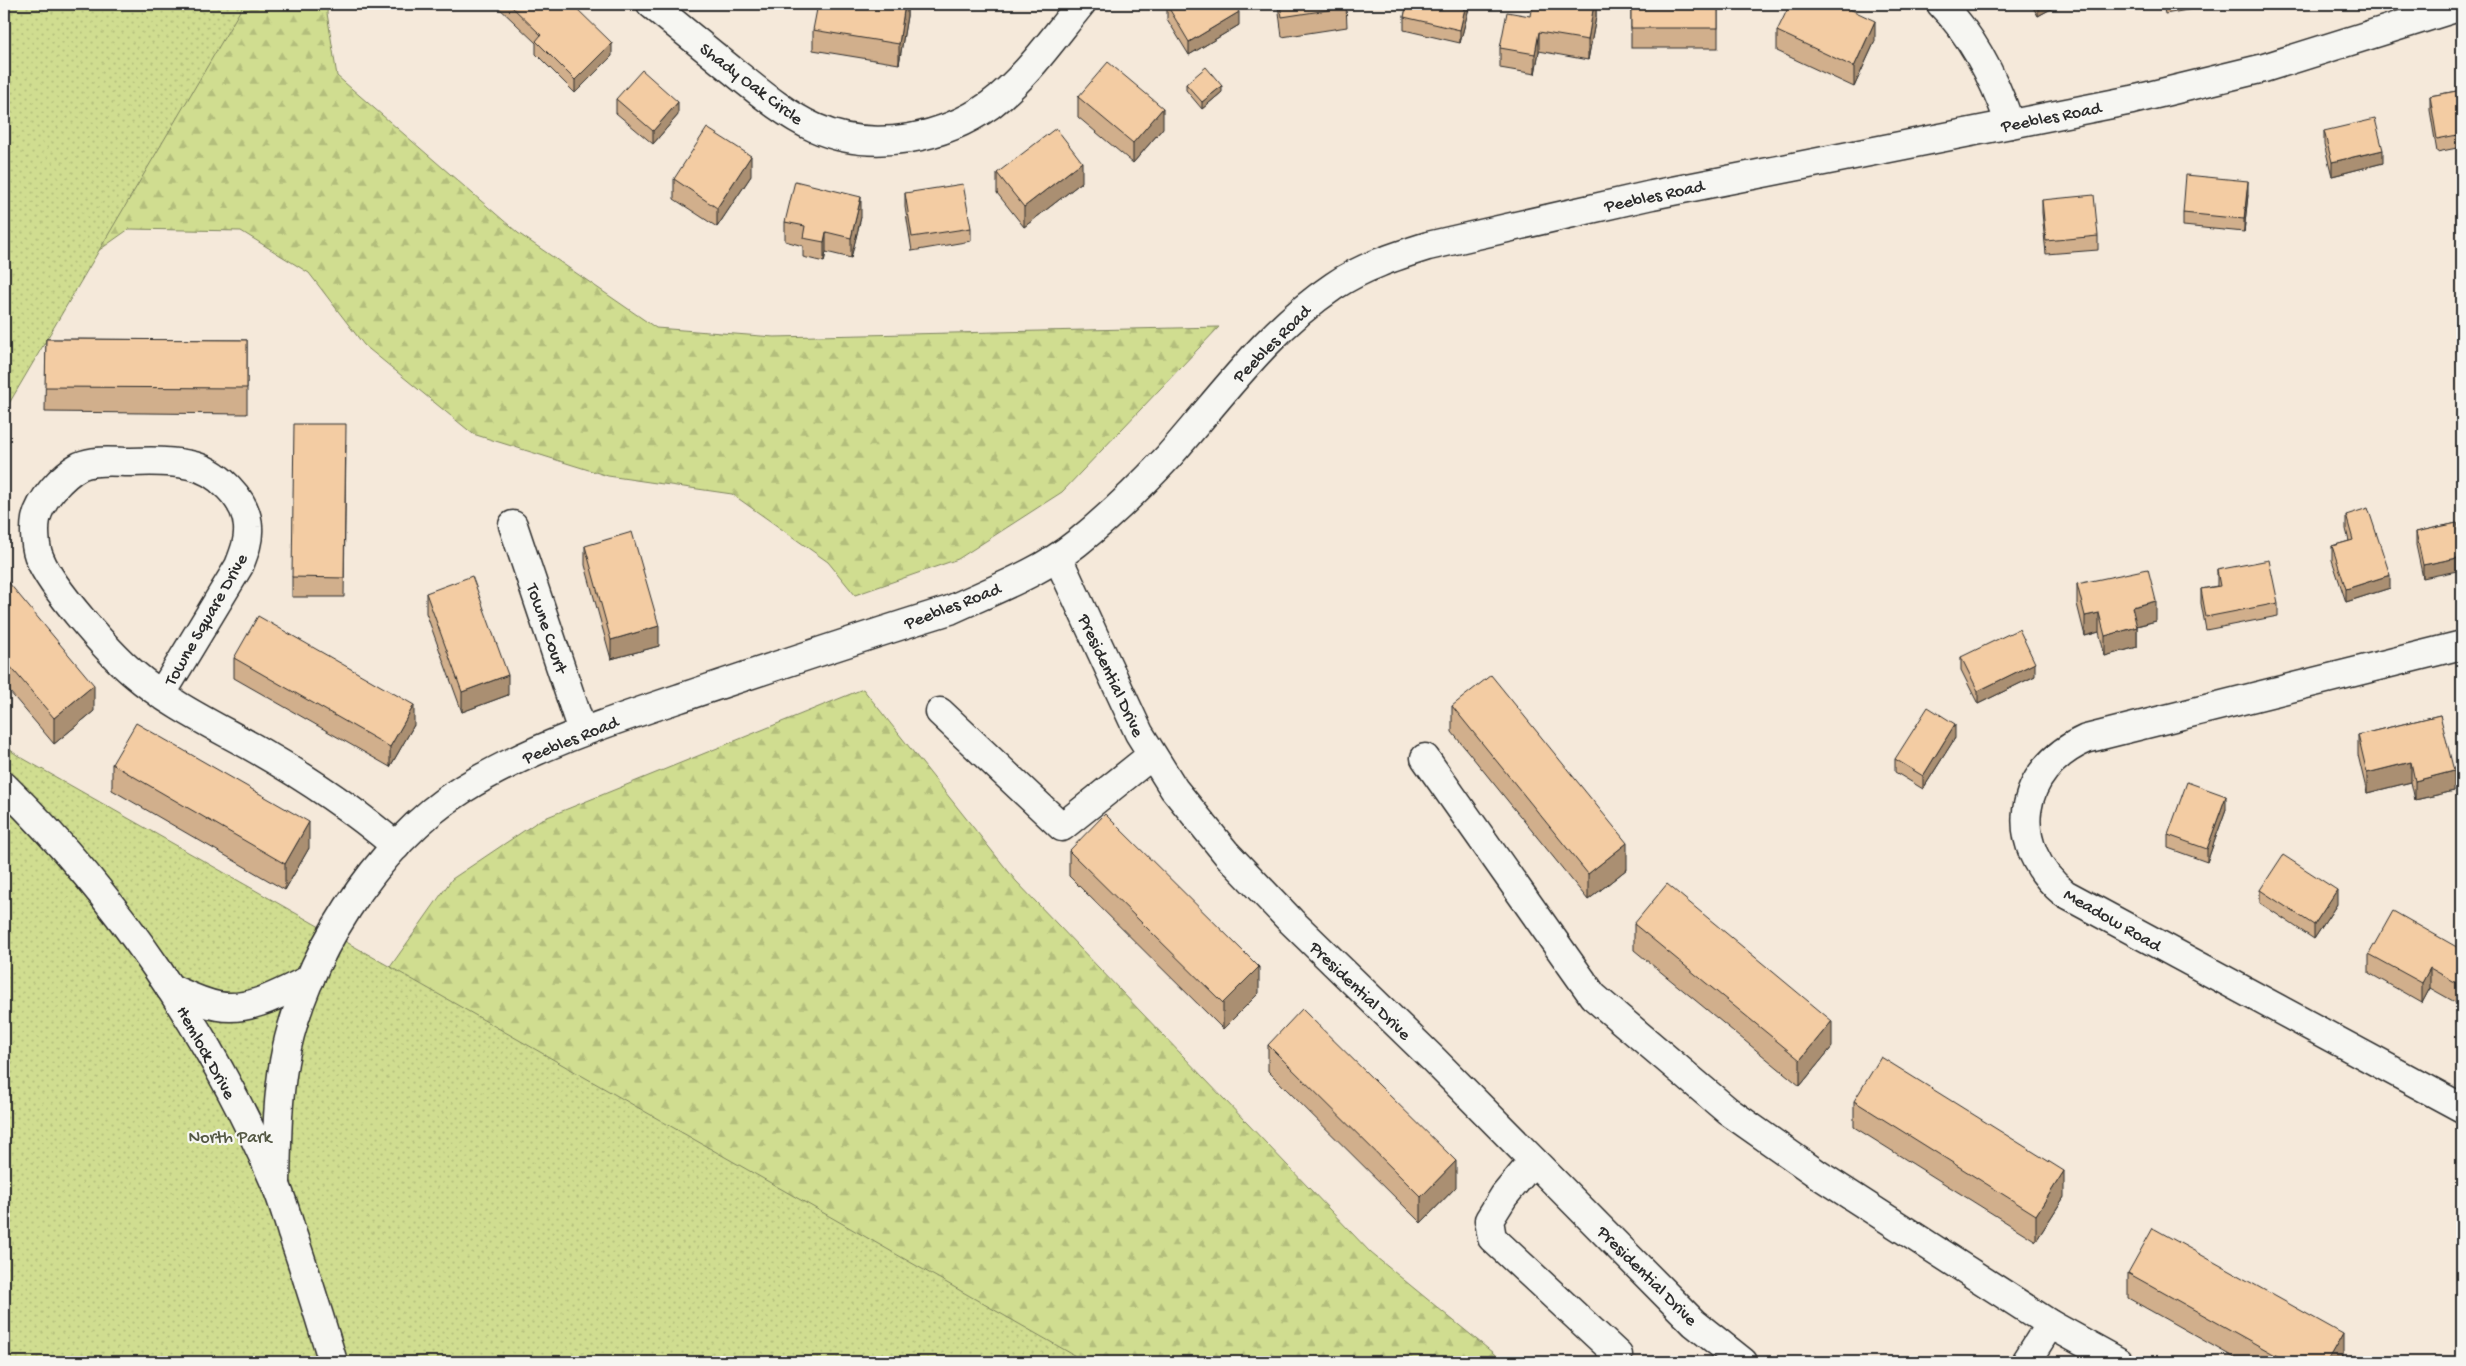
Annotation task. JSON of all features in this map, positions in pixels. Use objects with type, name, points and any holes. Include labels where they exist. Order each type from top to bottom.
[{"type":"street","name":"Shady Oak Circle","points":[[651,4],[792,117],[837,137],[893,141],[942,130],[965,120],[989,105],[1025,71],[1081,4]]},
{"type":"street","points":[[1941,4],[1962,29],[1977,54],[2001,98],[2010,124]]},
{"type":"street","name":"Peebles Road","points":[[276,1184],[278,1100],[284,1059],[310,979],[327,944],[361,889],[396,846],[435,809],[461,790],[528,754],[582,731],[950,610],[1058,558],[1131,494],[1167,457],[1283,326],[1336,285],[1362,270],[1393,257],[1428,246],[1652,195],[2132,100],[2264,68],[2462,6]]},
{"type":"street","name":"Towne Square Drive","points":[[161,695],[239,566],[246,545],[248,525],[242,506],[230,488],[210,473],[191,465],[146,461],[97,462],[80,466],[58,483],[44,503],[36,518],[36,541],[40,559],[57,586],[98,636],[132,672],[161,695],[321,789],[362,817],[396,846]]},
{"type":"street","name":"Towne Court","points":[[513,525],[582,731]]},
{"type":"street","name":"Presidential Drive","points":[[1058,558],[1139,733],[1186,805],[1252,882],[1534,1161],[1694,1323],[1743,1362]]},
{"type":"street","name":"Meadow Road","points":[[2462,645],[2086,739],[2069,746],[2042,770],[2033,786],[2026,820],[2032,854],[2052,883],[2065,894],[2462,1108]]},
{"type":"street","points":[[940,712],[1062,827],[1152,755]]},
{"type":"street","points":[[1424,758],[1593,996],[1728,1111],[1816,1173],[2050,1324],[2119,1362]]},
{"type":"street","name":"Hemlock Drive","points":[[4,786],[36,818],[84,874],[170,988],[209,1050],[276,1184],[333,1362]]},
{"type":"street","points":[[170,988],[200,1001],[220,1006],[241,1005],[260,1002],[310,979]]},
{"type":"street","points":[[1534,1161],[1504,1196],[1489,1220],[1492,1238],[1618,1355]]},
{"type":"street","points":[[2026,1362],[2050,1324]]},
{"type":"green space","points":[[4,4],[328,4],[327,13],[337,76],[518,233],[656,328],[774,337],[1219,327],[1062,492],[958,559],[855,595],[828,562],[732,494],[608,476],[473,434],[364,345],[309,273],[241,231],[129,229],[9,314]]},
{"type":"green space","points":[[4,4],[244,4],[4,412]]},
{"type":"green space","points":[[863,689],[1016,881],[1371,1253],[1504,1362],[386,1362],[369,997],[452,879],[540,820]]},
{"type":"green space","name":"North Park","points":[[4,745],[17,755],[1086,1362],[4,1362]]},
{"type":"building","points":[[509,4],[566,4],[569,7],[572,4],[612,43],[575,80],[536,41],[541,35]]},
{"type":"building","points":[[818,4],[905,4],[899,44],[813,30]]},
{"type":"building","points":[[1234,4],[1239,12],[1189,42],[1167,5]]},
{"type":"building","points":[[1280,4],[1346,4],[1347,7],[1282,17]]},
{"type":"building","points":[[1407,4],[1466,4],[1460,30],[1404,17]]},
{"type":"building","points":[[1532,4],[1594,4],[1588,40],[1539,32],[1535,54],[1500,48],[1507,12],[1530,16]]},
{"type":"building","points":[[1631,4],[1718,4],[1718,28],[1631,28]]},
{"type":"building","points":[[1790,4],[1839,4],[1875,21],[1854,67],[1777,31]]},
{"type":"building","points":[[1108,62],[1163,108],[1133,143],[1078,97]]},
{"type":"building","points":[[1206,67],[1222,86],[1202,102],[1186,84]]},
{"type":"building","points":[[642,70],[678,102],[653,131],[616,99]]},
{"type":"building","points":[[2462,90],[2462,134],[2437,139],[2430,96]]},
{"type":"building","points":[[2375,119],[2383,150],[2332,162],[2324,131]]},
{"type":"building","points":[[707,128],[751,156],[717,208],[674,179]]},
{"type":"building","points":[[1056,128],[1082,162],[1024,207],[997,173]]},
{"type":"building","points":[[2186,175],[2248,181],[2244,219],[2183,213]]},
{"type":"building","points":[[795,181],[861,197],[851,238],[826,232],[824,242],[803,238],[805,226],[785,222]]},
{"type":"building","points":[[963,184],[971,228],[912,237],[905,193]]},
{"type":"building","points":[[2094,195],[2098,236],[2046,241],[2042,200]]},
{"type":"building","points":[[46,339],[247,340],[247,388],[45,387]]},
{"type":"building","points":[[294,424],[346,424],[344,578],[292,577]]},
{"type":"building","points":[[2368,508],[2390,575],[2346,589],[2332,546],[2353,540],[2346,515]]},
{"type":"building","points":[[2457,523],[2462,546],[2462,557],[2423,565],[2416,532]]},
{"type":"building","points":[[632,532],[659,626],[611,640],[585,546]]},
{"type":"building","points":[[2269,560],[2278,603],[2206,617],[2201,589],[2220,586],[2217,570]]},
{"type":"building","points":[[2148,569],[2156,601],[2132,607],[2137,627],[2105,636],[2099,613],[2085,616],[2077,584]]},
{"type":"building","points":[[472,576],[508,675],[462,692],[426,593]]},
{"type":"building","points":[[4,577],[94,685],[54,718],[4,659]]},
{"type":"building","points":[[258,616],[414,705],[390,747],[234,658]]},
{"type":"building","points":[[2019,629],[2035,663],[1978,691],[1961,657]]},
{"type":"building","points":[[1491,675],[1627,843],[1588,874],[1452,706]]},
{"type":"building","points":[[1928,707],[1955,724],[1923,776],[1895,759]]},
{"type":"building","points":[[2440,715],[2454,771],[2415,781],[2411,762],[2367,773],[2358,735]]},
{"type":"building","points":[[136,723],[309,822],[285,864],[112,764]]},
{"type":"building","points":[[2187,782],[2226,796],[2207,849],[2168,835]]},
{"type":"building","points":[[1105,814],[1259,967],[1223,1003],[1069,851]]},
{"type":"building","points":[[2283,855],[2337,890],[2314,925],[2260,890]]},
{"type":"building","points":[[1667,884],[1832,1021],[1800,1060],[1634,924]]},
{"type":"building","points":[[2393,911],[2462,950],[2462,986],[2430,968],[2422,983],[2369,954]]},
{"type":"building","points":[[1302,1009],[1456,1161],[1421,1197],[1268,1045]]},
{"type":"building","points":[[1881,1057],[2064,1171],[2036,1215],[1854,1101]]},
{"type":"building","points":[[2153,1228],[2343,1334],[2327,1362],[2288,1362],[2128,1273]]}]
